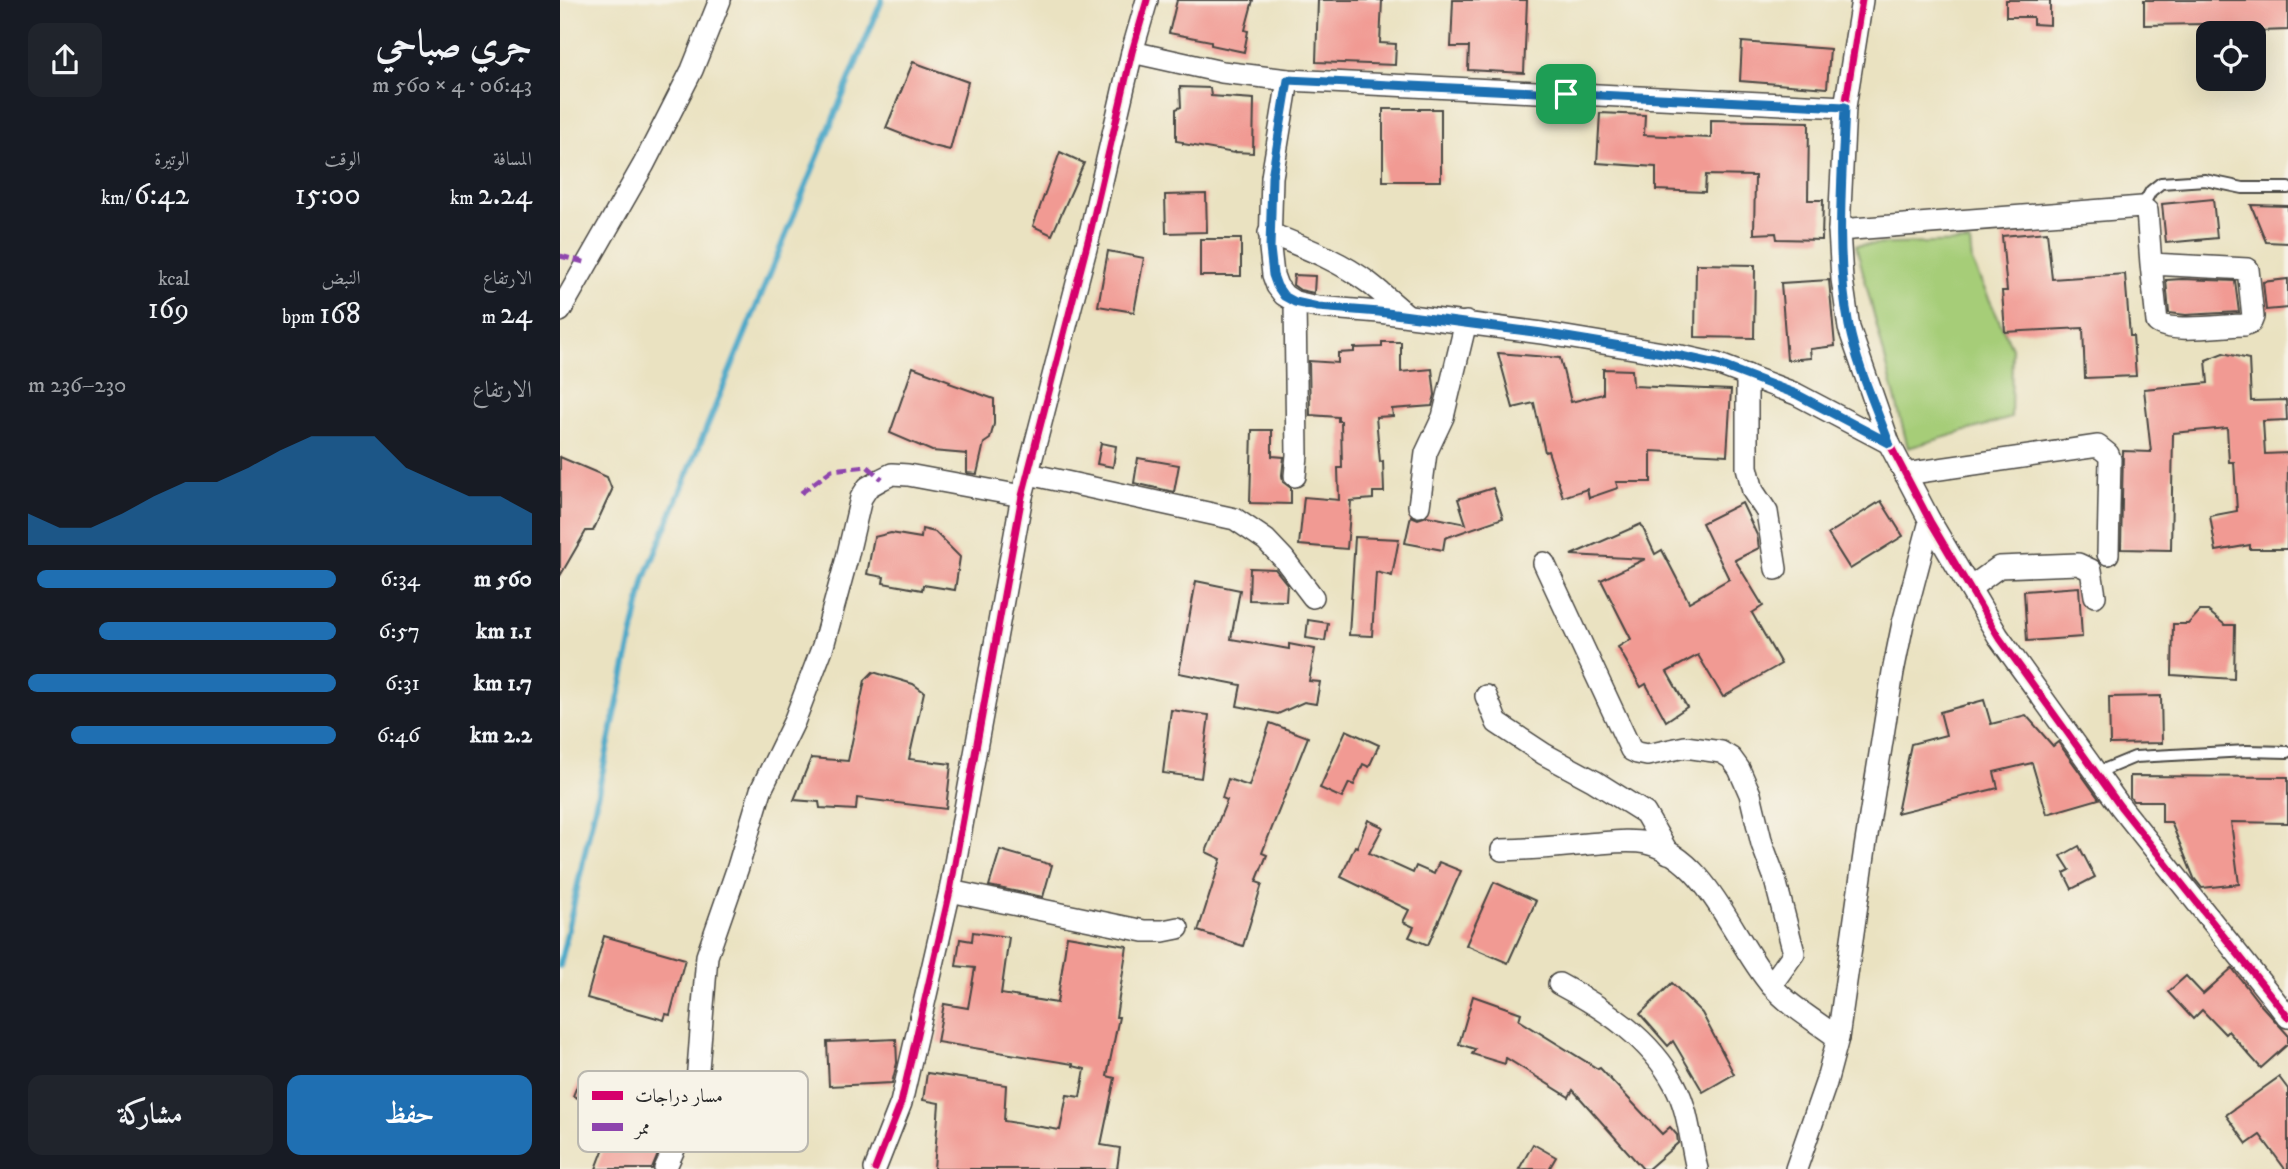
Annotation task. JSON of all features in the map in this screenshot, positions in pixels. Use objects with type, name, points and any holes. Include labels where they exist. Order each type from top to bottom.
[{"type":"street","points":[[560,311],[644,164],[692,70],[720,0]]},
{"type":"street","points":[[875,1169],[901,1103],[950,891],[1022,495],[1147,0]]},
{"type":"street","points":[[1861,0],[1845,107],[1839,230],[1842,279],[1849,328],[1889,443],[1930,521],[1998,636],[2120,806],[2288,1017]]},
{"type":"street","points":[[1132,52],[1222,72],[1288,80],[1845,107]]},
{"type":"street","points":[[1288,80],[1272,177],[1269,233],[1273,275],[1284,296],[1295,302],[1318,307],[1466,322],[1717,364],[1796,394],[1889,443]]},
{"type":"street","points":[[1839,230],[2142,207],[2147,211],[2151,264],[2157,321],[2160,325],[2172,328],[2244,325],[2251,322],[2253,317],[2248,268],[2151,264]]},
{"type":"street","points":[[1269,233],[1352,271],[1407,315]]},
{"type":"street","points":[[1295,302],[1295,476]]},
{"type":"street","points":[[1419,506],[1426,453],[1443,417],[1466,322]]},
{"type":"street","points":[[1747,375],[1747,467],[1753,491],[1767,512],[1776,569]]},
{"type":"street","points":[[1905,474],[2098,446],[2110,459],[2108,554]]},
{"type":"street","points":[[698,1071],[706,956],[738,867],[761,790],[794,722],[823,646],[861,498],[868,487],[892,474],[1022,495]]},
{"type":"street","points":[[1029,474],[1235,519],[1266,540],[1313,597]]},
{"type":"street","points":[[1796,1169],[1826,1083],[1838,1038],[1893,672],[1930,521]]},
{"type":"street","points":[[1544,563],[1631,750],[1647,755],[1685,747],[1706,749],[1721,752],[1731,758],[1739,769],[1774,876],[1794,953],[1771,985]]},
{"type":"street","points":[[1970,588],[1999,567],[2078,564],[2091,570],[2095,596]]},
{"type":"street","points":[[1486,695],[1497,723],[1645,813],[1668,853]]},
{"type":"street","points":[[1502,850],[1614,842],[1646,843],[1668,853],[1689,868],[1704,885],[1771,985],[1838,1038]]},
{"type":"street","points":[[950,891],[1144,931],[1178,929]]},
{"type":"street","points":[[1559,984],[1611,1015],[1641,1040],[1665,1068],[1683,1104],[1697,1169]]},
{"type":"street","points":[[665,1169],[673,1152]]},
{"type":"lane","points":[[2142,207],[2151,191],[2161,183],[2206,180],[2243,188],[2288,188]]},
{"type":"lane","points":[[2096,773],[2136,757],[2233,751],[2288,752]]},
{"type":"green space","points":[[1970,242],[1972,262],[2012,348],[2011,418],[1908,448],[1856,245]]},
{"type":"building","points":[[1177,0],[1253,0],[1245,30],[1248,31],[1244,52],[1211,45],[1211,41],[1169,33]]},
{"type":"building","points":[[1318,0],[1382,0],[1380,43],[1396,44],[1395,65],[1316,62]]},
{"type":"building","points":[[1453,0],[1527,0],[1524,73],[1468,70],[1469,47],[1451,47]]},
{"type":"building","points":[[2006,0],[2050,0],[2050,25],[2033,24],[2033,17],[2006,17]]},
{"type":"building","points":[[2144,0],[2288,0],[2288,30],[2266,31],[2266,21],[2196,21],[2196,24],[2144,25]]},
{"type":"building","points":[[1742,42],[1830,49],[1827,88],[1740,81]]},
{"type":"building","points":[[913,62],[968,82],[950,150],[886,128]]},
{"type":"building","points":[[1180,87],[1210,88],[1211,96],[1254,99],[1253,153],[1234,153],[1176,141],[1176,109],[1181,107]]},
{"type":"building","points":[[1383,109],[1441,109],[1441,181],[1383,181]]},
{"type":"building","points":[[1600,113],[1645,115],[1644,135],[1711,138],[1711,120],[1809,122],[1808,200],[1823,200],[1822,240],[1777,239],[1776,233],[1754,234],[1755,176],[1706,175],[1705,192],[1656,190],[1656,167],[1597,163]]},
{"type":"building","points":[[1060,152],[1084,163],[1052,235],[1033,226]]},
{"type":"building","points":[[1206,194],[1207,232],[1166,233],[1165,195]]},
{"type":"building","points":[[2213,199],[2217,238],[2166,243],[2162,204]]},
{"type":"building","points":[[2251,205],[2288,206],[2288,243],[2266,242]]},
{"type":"building","points":[[2047,232],[2052,279],[2125,274],[2136,376],[2085,378],[2083,328],[2005,332],[2002,291],[2007,291],[2002,236]]},
{"type":"building","points":[[1200,239],[1241,239],[1241,276],[1200,276]]},
{"type":"building","points":[[1108,251],[1144,258],[1134,312],[1098,306]]},
{"type":"building","points":[[1696,264],[1755,265],[1754,338],[1695,337]]},
{"type":"building","points":[[1294,275],[1315,276],[1314,293],[1300,290],[1293,285]]},
{"type":"building","points":[[2288,279],[2288,308],[2266,310],[2263,282]]},
{"type":"building","points":[[1829,280],[1835,346],[1810,349],[1811,358],[1787,360],[1781,283]]},
{"type":"building","points":[[2166,280],[2235,281],[2239,312],[2186,315],[2169,313]]},
{"type":"building","points":[[1382,342],[1401,342],[1401,372],[1432,369],[1435,395],[1432,406],[1392,409],[1393,416],[1376,417],[1380,462],[1383,461],[1384,492],[1373,492],[1373,499],[1349,501],[1347,549],[1299,545],[1304,497],[1339,500],[1338,468],[1342,468],[1341,421],[1338,421],[1338,417],[1310,415],[1309,361],[1338,363],[1338,353],[1354,352],[1354,348],[1382,347]]},
{"type":"building","points":[[1498,353],[1560,358],[1571,402],[1603,394],[1603,369],[1632,370],[1633,386],[1731,390],[1727,455],[1651,451],[1651,482],[1616,482],[1618,488],[1589,498],[1587,489],[1563,497],[1548,451],[1545,452],[1534,403],[1513,408]]},
{"type":"building","points":[[2223,353],[2249,359],[2251,401],[2286,400],[2287,420],[2263,421],[2265,454],[2288,453],[2287,549],[2250,549],[2250,545],[2216,551],[2210,516],[2237,511],[2234,462],[2229,462],[2227,428],[2173,433],[2171,550],[2121,549],[2123,451],[2151,452],[2144,389],[2208,383],[2206,360]]},
{"type":"building","points":[[913,367],[994,399],[994,424],[990,439],[984,443],[977,474],[967,473],[967,454],[932,451],[890,433]]},
{"type":"building","points":[[1252,430],[1272,430],[1272,456],[1284,457],[1283,482],[1291,488],[1291,504],[1250,503]]},
{"type":"building","points":[[1101,443],[1116,446],[1113,467],[1097,464]]},
{"type":"building","points":[[560,457],[607,477],[612,490],[593,531],[586,531],[560,576]]},
{"type":"building","points":[[1138,458],[1179,465],[1174,492],[1134,483]]},
{"type":"building","points":[[1493,488],[1503,518],[1445,538],[1443,550],[1405,543],[1411,516],[1418,519],[1427,516],[1466,524],[1458,499]]},
{"type":"building","points":[[1881,501],[1903,536],[1850,569],[1828,534]]},
{"type":"building","points":[[1742,503],[1757,535],[1759,548],[1735,560],[1763,606],[1752,613],[1781,664],[1723,697],[1698,655],[1667,672],[1687,707],[1666,721],[1646,684],[1641,687],[1618,647],[1631,639],[1601,580],[1645,559],[1571,555],[1641,524],[1655,554],[1662,550],[1689,602],[1729,579],[1702,523]]},
{"type":"building","points":[[922,529],[935,532],[960,557],[955,590],[923,585],[922,590],[883,583],[884,577],[867,574],[874,537],[891,533],[921,538]]},
{"type":"building","points":[[1355,537],[1399,539],[1392,576],[1376,572],[1372,636],[1349,635]]},
{"type":"building","points":[[1250,568],[1275,569],[1287,584],[1286,601],[1249,600]]},
{"type":"building","points":[[1196,581],[1240,590],[1231,639],[1289,649],[1289,644],[1315,649],[1309,681],[1320,682],[1316,704],[1304,702],[1278,714],[1237,706],[1241,685],[1179,673]]},
{"type":"building","points":[[2079,587],[2082,637],[2027,641],[2024,591]]},
{"type":"building","points":[[2200,611],[2208,611],[2225,625],[2235,625],[2234,679],[2172,675],[2173,624],[2188,624]]},
{"type":"building","points":[[1308,620],[1328,623],[1325,641],[1306,638]]},
{"type":"building","points":[[873,672],[913,684],[924,692],[909,759],[951,764],[946,809],[857,798],[856,810],[820,808],[819,802],[794,800],[811,758],[848,761],[865,680]]},
{"type":"building","points":[[2161,696],[2162,743],[2110,744],[2109,697]]},
{"type":"building","points":[[1984,700],[1991,724],[2026,715],[2053,746],[2058,742],[2099,799],[2047,814],[2032,763],[1994,772],[1998,788],[1897,813],[1911,744],[1946,735],[1940,712]]},
{"type":"building","points":[[1171,710],[1209,715],[1201,778],[1163,773]]},
{"type":"building","points":[[1270,723],[1308,737],[1262,853],[1267,855],[1256,882],[1262,884],[1243,946],[1198,931],[1221,859],[1206,852],[1227,800],[1222,798],[1228,779],[1249,786]]},
{"type":"building","points":[[1346,730],[1379,745],[1369,767],[1363,764],[1354,785],[1349,783],[1342,798],[1320,788]]},
{"type":"building","points":[[2130,776],[2288,777],[2288,823],[2231,822],[2239,884],[2202,888],[2194,878],[2171,822],[2162,822],[2162,801],[2133,801],[2130,797]]},
{"type":"building","points":[[1368,820],[1383,827],[1369,853],[1413,873],[1416,866],[1434,874],[1439,862],[1461,871],[1428,945],[1409,937],[1414,927],[1403,922],[1409,910],[1341,877]]},
{"type":"building","points":[[2079,846],[2095,877],[2072,889],[2064,873],[2070,870],[2061,856]]},
{"type":"building","points":[[1000,850],[1052,865],[1043,897],[989,886]]},
{"type":"building","points":[[1494,882],[1536,901],[1508,963],[1466,945]]},
{"type":"building","points":[[973,932],[1009,937],[1001,994],[1057,1003],[1067,936],[1127,946],[1116,1017],[1119,1017],[1107,1076],[1115,1078],[1101,1145],[1120,1148],[1117,1169],[934,1169],[939,1103],[923,1100],[927,1073],[1006,1085],[1004,1121],[1060,1130],[1067,1095],[1080,1097],[1085,1069],[1073,1064],[937,1042],[944,1004],[968,1008],[975,968],[956,966],[960,939],[972,941]]},
{"type":"building","points":[[604,936],[685,959],[670,1015],[666,1014],[664,1020],[587,998]]},
{"type":"building","points":[[2232,968],[2288,1035],[2288,1044],[2261,1068],[2228,1031],[2225,1034],[2202,1010],[2193,1019],[2168,992],[2186,976],[2203,994]]},
{"type":"building","points":[[1672,983],[1702,1013],[1734,1074],[1703,1092],[1673,1041],[1668,1046],[1640,1014]]},
{"type":"building","points":[[1473,996],[1521,1013],[1519,1020],[1600,1068],[1662,1134],[1670,1127],[1677,1135],[1678,1143],[1648,1169],[1643,1169],[1573,1090],[1569,1097],[1506,1058],[1505,1064],[1472,1054],[1475,1049],[1459,1044]]},
{"type":"building","points":[[896,1039],[897,1063],[892,1083],[829,1086],[827,1042]]},
{"type":"building","points":[[2279,1077],[2288,1089],[2288,1169],[2285,1169],[2260,1135],[2247,1144],[2226,1115]]},
{"type":"building","points":[[578,1084],[578,1098],[573,1096]]},
{"type":"building","points":[[1533,1144],[1556,1157],[1549,1169],[1519,1169]]},
{"type":"building","points":[[602,1152],[659,1152],[652,1169],[596,1169]]},
{"type":"waterway","points":[[560,966],[645,578],[882,0]]},
{"type":"marked path","points":[[560,256],[588,263]]},
{"type":"marked path","points":[[801,493],[832,470],[867,466],[882,479]]},
{"type":"cycle path","points":[[875,1169],[901,1103],[950,891],[1022,496],[1147,0]]},
{"type":"cycle path","points":[[1862,0],[1845,107],[1839,230],[1849,328],[1889,443],[1930,521],[1998,636],[2120,806],[2288,1017]]},
{"type":"route","points":[[1288,80],[1566,94],[1845,107],[1839,230],[1842,279],[1849,328],[1889,443],[1796,394],[1717,364],[1466,322],[1305,305],[1284,296],[1277,286],[1273,275],[1269,221],[1272,177],[1288,80]]}]
